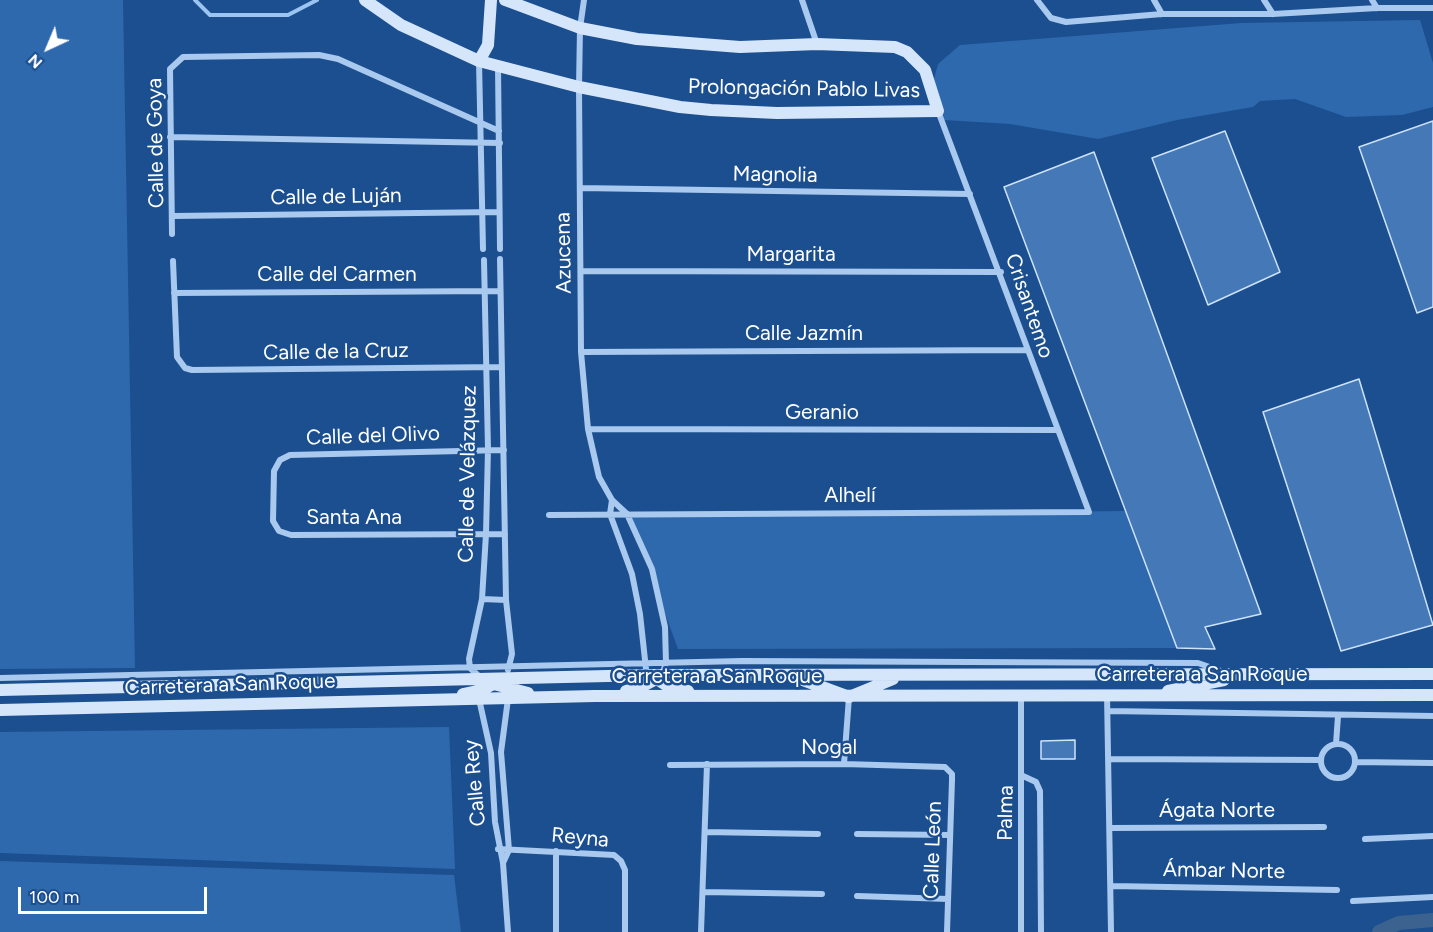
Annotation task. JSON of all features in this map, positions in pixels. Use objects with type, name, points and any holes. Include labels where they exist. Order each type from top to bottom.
[{"type":"main road","name":"Prolongación Pablo Livas","points":[[365,0],[379,12],[478,61],[579,87],[711,110],[777,113],[938,111],[925,70],[907,52],[895,47],[817,44],[740,47],[637,39],[580,28],[505,0]]},
{"type":"main road","points":[[478,61],[488,45],[491,0]]},
{"type":"main road","points":[[488,45],[498,66]]},
{"type":"main road","points":[[595,696],[633,690],[656,672],[678,689],[713,696]]},
{"type":"main road","name":"Carretera a San Roque","points":[[0,690],[493,682],[656,672],[787,676],[1433,674]]},
{"type":"main road","points":[[787,676],[849,697],[872,686],[906,675]]},
{"type":"main road","points":[[1145,696],[1218,682],[1230,676]]},
{"type":"main road","points":[[432,700],[482,690],[493,682],[550,697]]},
{"type":"main road","name":"Carretera a San Roque","points":[[0,711],[595,696],[849,697],[1107,693],[1145,696],[1433,695]]},
{"type":"street","name":"Azucena","points":[[584,0],[580,28],[579,87],[580,352],[588,429],[599,477],[612,500],[627,514]]},
{"type":"street","points":[[802,0],[817,44]]},
{"type":"street","points":[[1036,0],[1051,18],[1066,22],[1162,14],[1273,15],[1377,8],[1433,8]]},
{"type":"street","points":[[1154,0],[1162,14]]},
{"type":"street","points":[[1264,0],[1273,15]]},
{"type":"street","points":[[1372,0],[1377,8]]},
{"type":"street","name":"Calle de Goya","points":[[172,234],[170,69],[183,57],[318,55],[338,59],[359,66],[479,123]]},
{"type":"street","points":[[478,61],[483,249]]},
{"type":"street","points":[[498,66],[500,249]]},
{"type":"street","name":"Crisantemo","points":[[938,111],[1001,272],[1027,350],[1089,512]]},
{"type":"street","points":[[479,123],[499,131]]},
{"type":"street","points":[[170,136],[500,143]]},
{"type":"street","name":"Magnolia","points":[[580,189],[970,194]]},
{"type":"street","name":"Calle de Luján","points":[[173,216],[499,212]]},
{"type":"street","name":"Calle de Velázquez","points":[[470,668],[470,650],[482,599],[486,534],[488,449],[484,260]]},
{"type":"street","name":"Calle de Velázquez","points":[[500,260],[506,600],[512,654],[510,667]]},
{"type":"street","points":[[173,261],[174,293]]},
{"type":"street","name":"Margarita","points":[[581,270],[1001,272]]},
{"type":"street","name":"Calle del Carmen","points":[[174,293],[500,291]]},
{"type":"street","name":"Calle de la Cruz","points":[[174,293],[177,357],[185,368],[192,370],[502,367]]},
{"type":"street","name":"Calle Jazmín","points":[[580,352],[1027,350]]},
{"type":"street","name":"Geranio","points":[[588,429],[1057,430]]},
{"type":"street","name":"Calle del Olivo","points":[[280,460],[290,455],[504,450]]},
{"type":"street","name":"Santa Ana","points":[[280,460],[274,471],[273,521],[283,534],[505,534]]},
{"type":"street","points":[[612,500],[610,514],[632,574],[656,672]]},
{"type":"street","name":"Alhelí","points":[[549,515],[1089,512]]},
{"type":"street","points":[[627,514],[652,569],[663,609],[656,672]]},
{"type":"street","points":[[482,599],[506,600]]},
{"type":"street","points":[[0,678],[510,667],[656,672],[742,661],[1198,663],[1218,668],[1230,676]]},
{"type":"street","points":[[470,668],[493,682],[510,667]]},
{"type":"street","points":[[1107,693],[1111,932]]},
{"type":"street","name":"Palma","points":[[1021,694],[1023,776],[1021,932]]},
{"type":"street","points":[[844,764],[849,697]]},
{"type":"street","name":"Calle Rey","points":[[478,699],[491,753],[498,849],[503,863],[508,932]]},
{"type":"street","name":"Calle Rey","points":[[503,863],[509,849],[501,752],[508,699]]},
{"type":"street","points":[[1108,711],[1433,716]]},
{"type":"street","points":[[1336,744],[1338,716]]},
{"type":"street","points":[[1336,744],[1352,751],[1355,762],[1350,773],[1340,778],[1328,775],[1320,760],[1326,748],[1336,744]]},
{"type":"street","points":[[491,753],[501,752]]},
{"type":"street","points":[[1109,759],[1320,760]]},
{"type":"street","points":[[1355,762],[1433,763]]},
{"type":"street","points":[[701,932],[707,764]]},
{"type":"street","name":"Nogal","points":[[670,765],[844,764],[940,766],[950,770]]},
{"type":"street","name":"Calle León","points":[[947,932],[952,780],[950,770]]},
{"type":"street","points":[[1023,776],[1035,782],[1040,791],[1041,932]]},
{"type":"street","name":"Ágata Norte","points":[[1110,828],[1324,826]]},
{"type":"street","points":[[705,832],[818,834]]},
{"type":"street","points":[[856,834],[950,835]]},
{"type":"street","points":[[1365,839],[1433,836]]},
{"type":"street","name":"Reyna","points":[[498,849],[609,853],[621,861],[625,870],[625,932]]},
{"type":"street","points":[[556,851],[556,932]]},
{"type":"street","name":"Ámbar Norte","points":[[1111,886],[1337,890]]},
{"type":"street","points":[[703,892],[822,894]]},
{"type":"street","points":[[857,896],[948,899]]},
{"type":"street","points":[[1353,901],[1433,897]]},
{"type":"shaded area","points":[[0,0],[123,0],[135,668],[0,669]]},
{"type":"shaded area","points":[[1420,20],[1433,63],[1433,107],[1402,115],[1346,117],[1295,99],[1260,101],[1253,107],[1177,120],[1098,139],[1010,124],[944,120],[934,79],[938,64],[960,45],[1241,23]]},
{"type":"shaded area","points":[[1125,511],[1177,648],[678,649],[630,517]]},
{"type":"shaded area","points":[[449,727],[455,869],[0,853],[0,732]]},
{"type":"shaded area","points":[[0,861],[454,875],[461,932],[0,932]]},
{"type":"building","points":[[1433,121],[1433,307],[1417,313],[1359,147]]},
{"type":"building","points":[[1225,131],[1280,272],[1208,305],[1152,158]]},
{"type":"building","points":[[1094,152],[1261,614],[1205,627],[1215,649],[1177,648],[1004,187]]},
{"type":"building","points":[[1359,379],[1433,625],[1341,651],[1263,412]]},
{"type":"building","points":[[1075,740],[1075,759],[1041,759],[1041,741]]},
{"type":"waterway","points":[[195,0],[210,15],[288,15],[317,0]]},
{"type":"waterway","points":[[1379,932],[1399,923],[1433,920]]}]
